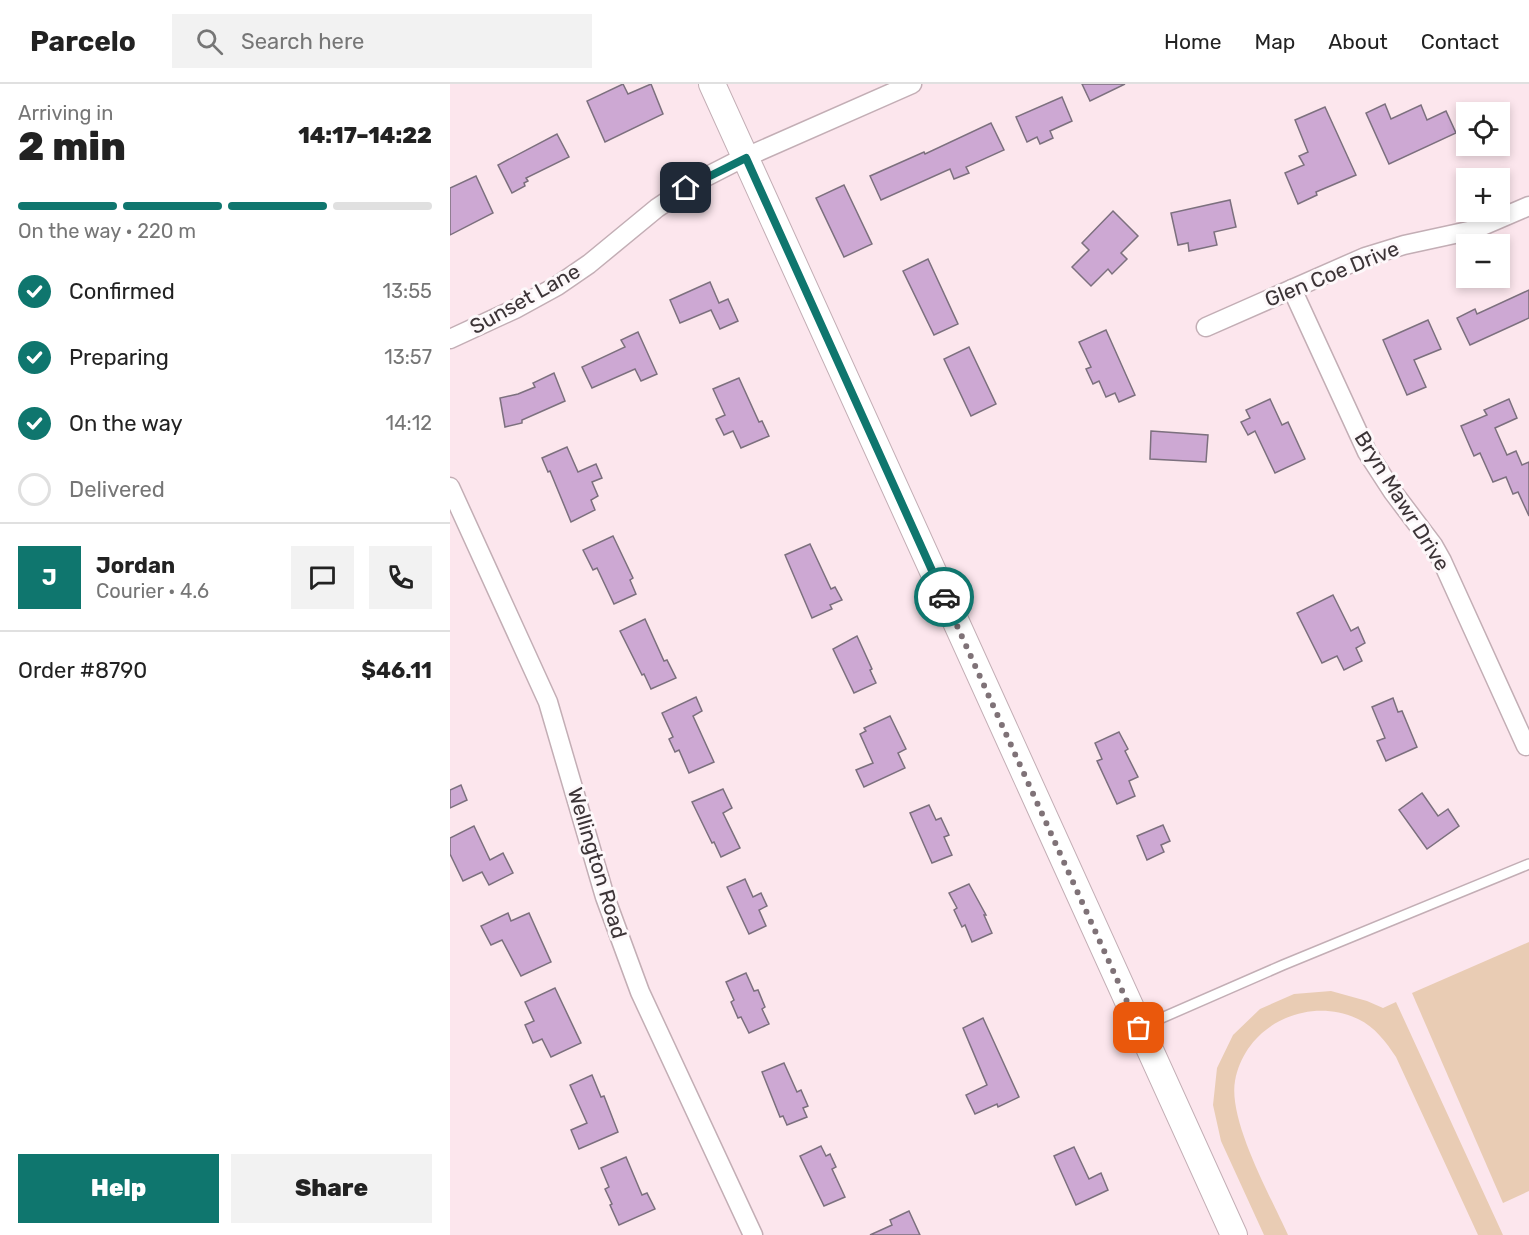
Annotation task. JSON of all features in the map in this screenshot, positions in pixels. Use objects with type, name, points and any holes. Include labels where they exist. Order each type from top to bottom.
[{"type":"street","points":[[712,84],[1234,1235]]},
{"type":"street","name":"Sunset Lane","points":[[450,339],[515,309],[557,286],[589,264],[669,199],[706,177],[912,84]]},
{"type":"street","name":"Glen Coe Drive","points":[[1206,327],[1381,251],[1473,230],[1529,206]]},
{"type":"street","name":"Bryn Mawr Drive","points":[[1292,289],[1367,452],[1442,561],[1528,747]]},
{"type":"street","name":"Wellington Road","points":[[450,487],[548,702],[605,897],[640,992],[753,1235]]},
{"type":"lane","points":[[1139,1028],[1283,965],[1529,864]]},
{"type":"shaded area","points":[[1529,942],[1529,1191],[1503,1203],[1412,993]]},
{"type":"shaded area","points":[[1331,991],[1383,1008],[1396,1002],[1503,1235],[1478,1235],[1396,1057],[1384,1040],[1370,1026],[1358,1019],[1339,1012],[1319,1011],[1300,1013],[1265,1030],[1251,1044],[1241,1061],[1235,1081],[1238,1117],[1244,1137],[1288,1235],[1264,1235],[1221,1141],[1213,1105],[1217,1068],[1233,1035],[1260,1009],[1294,994]]},
{"type":"building","points":[[623,84],[628,94],[651,84],[663,114],[605,142],[587,101]]},
{"type":"building","points":[[1082,84],[1125,84],[1090,101]]},
{"type":"building","points":[[1062,97],[1072,121],[1050,131],[1053,138],[1040,144],[1037,137],[1027,142],[1016,117]]},
{"type":"building","points":[[1385,104],[1391,119],[1421,105],[1427,120],[1446,111],[1456,133],[1389,164],[1366,113]]},
{"type":"building","points":[[1325,107],[1356,175],[1316,192],[1317,195],[1298,204],[1285,173],[1304,165],[1299,156],[1308,152],[1295,120]]},
{"type":"building","points":[[991,123],[1004,150],[966,167],[969,173],[954,179],[950,169],[881,200],[870,176],[924,152],[925,154]]},
{"type":"building","points":[[557,134],[569,157],[526,178],[528,181],[524,183],[525,186],[512,193],[498,165]]},
{"type":"building","points":[[476,176],[493,213],[450,235],[450,188]]},
{"type":"building","points":[[844,185],[872,244],[844,257],[816,198]]},
{"type":"building","points":[[1230,200],[1236,227],[1214,232],[1217,245],[1189,251],[1188,243],[1178,245],[1171,213]]},
{"type":"building","points":[[1113,211],[1138,236],[1121,253],[1127,259],[1112,274],[1108,269],[1091,286],[1072,267],[1089,250],[1082,243]]},
{"type":"building","points":[[928,259],[958,324],[934,335],[903,271]]},
{"type":"building","points":[[710,282],[719,303],[728,299],[738,321],[720,329],[711,310],[680,323],[670,300]]},
{"type":"building","points":[[1529,290],[1529,318],[1470,345],[1457,318],[1475,309],[1477,314]]},
{"type":"building","points":[[1428,320],[1441,349],[1414,360],[1426,387],[1407,395],[1383,340]]},
{"type":"building","points":[[1106,330],[1135,395],[1119,402],[1115,393],[1106,397],[1099,381],[1093,384],[1086,369],[1091,367],[1079,342]]},
{"type":"building","points":[[638,332],[657,374],[641,381],[635,369],[592,388],[582,367],[625,347],[621,340]]},
{"type":"building","points":[[969,347],[996,404],[971,416],[944,359]]},
{"type":"building","points":[[554,373],[565,401],[522,420],[522,423],[505,427],[500,398],[535,387],[533,383]]},
{"type":"building","points":[[739,378],[759,422],[762,421],[769,436],[741,448],[733,431],[724,435],[716,419],[725,415],[713,389]]},
{"type":"building","points":[[1270,399],[1282,425],[1288,422],[1305,459],[1275,473],[1255,431],[1248,435],[1241,422],[1250,418],[1246,410]]},
{"type":"building","points":[[1509,399],[1517,418],[1495,428],[1507,455],[1516,451],[1522,465],[1529,462],[1529,516],[1518,492],[1513,494],[1506,477],[1493,482],[1480,453],[1474,456],[1461,426],[1487,415],[1484,410]]},
{"type":"building","points":[[1151,431],[1208,435],[1206,462],[1150,459]]},
{"type":"building","points":[[567,447],[578,472],[596,464],[602,478],[592,482],[598,496],[591,500],[595,510],[571,522],[550,471],[548,472],[542,458]]},
{"type":"building","points":[[613,536],[633,578],[630,580],[636,594],[614,604],[597,568],[593,570],[583,550]]},
{"type":"building","points":[[810,544],[831,589],[835,587],[842,600],[830,605],[832,609],[812,618],[785,555]]},
{"type":"building","points":[[1333,595],[1351,631],[1358,627],[1365,643],[1356,648],[1362,661],[1344,670],[1337,656],[1322,663],[1297,613]]},
{"type":"building","points":[[645,619],[664,661],[667,660],[676,678],[651,689],[620,631]]},
{"type":"building","points":[[857,636],[876,683],[854,693],[833,649]]},
{"type":"building","points":[[696,697],[702,711],[693,716],[714,762],[689,773],[679,750],[675,752],[669,739],[673,737],[662,713]]},
{"type":"building","points":[[1393,698],[1398,712],[1402,711],[1417,747],[1386,761],[1377,741],[1385,738],[1372,707]]},
{"type":"building","points":[[890,716],[906,749],[898,753],[905,768],[864,787],[856,770],[873,763],[860,734],[866,731],[864,728]]},
{"type":"building","points":[[1119,732],[1128,749],[1125,751],[1138,777],[1129,781],[1135,796],[1117,804],[1097,761],[1102,759],[1095,743]]},
{"type":"building","points":[[461,785],[467,800],[450,808],[450,790]]},
{"type":"building","points":[[723,789],[732,808],[723,813],[740,848],[721,857],[692,802]]},
{"type":"building","points":[[1422,793],[1438,816],[1448,809],[1459,826],[1427,849],[1399,810]]},
{"type":"building","points":[[929,805],[936,820],[941,818],[949,835],[944,837],[952,855],[932,863],[910,813]]},
{"type":"building","points":[[1163,825],[1170,841],[1161,845],[1164,852],[1147,860],[1137,836]]},
{"type":"building","points":[[474,826],[490,860],[503,853],[513,873],[489,885],[482,872],[463,881],[450,854],[450,838]]},
{"type":"building","points":[[745,879],[753,897],[761,893],[767,906],[759,910],[766,926],[749,934],[727,887]]},
{"type":"building","points":[[969,884],[986,915],[984,915],[992,933],[972,942],[965,925],[962,927],[954,910],[957,908],[949,893]]},
{"type":"building","points":[[508,913],[511,921],[529,913],[551,962],[521,976],[502,940],[491,945],[481,926]]},
{"type":"building","points":[[746,973],[754,991],[758,990],[765,1007],[762,1009],[769,1024],[749,1033],[741,1017],[738,1018],[731,1002],[734,1000],[726,982]]},
{"type":"building","points":[[555,988],[581,1043],[551,1057],[542,1039],[533,1043],[525,1025],[534,1021],[525,1002]]},
{"type":"building","points":[[983,1018],[1019,1097],[975,1114],[966,1095],[987,1085],[963,1028]]},
{"type":"building","points":[[784,1063],[797,1092],[801,1090],[808,1106],[803,1108],[807,1117],[787,1125],[783,1116],[780,1117],[762,1072]]},
{"type":"building","points":[[592,1075],[601,1097],[604,1096],[618,1132],[579,1149],[571,1130],[587,1123],[570,1085]]},
{"type":"building","points":[[821,1146],[826,1156],[830,1154],[836,1167],[832,1169],[845,1197],[824,1206],[800,1156]]},
{"type":"building","points":[[1074,1147],[1089,1179],[1101,1173],[1108,1190],[1076,1205],[1054,1156]]},
{"type":"building","points":[[626,1157],[642,1195],[647,1193],[655,1209],[619,1225],[610,1205],[612,1204],[605,1189],[609,1187],[601,1168]]},
{"type":"building","points":[[909,1211],[920,1235],[870,1235],[892,1225],[890,1220]]},
{"type":"way so far","points":[[944,597],[1139,1028]]},
{"type":"route","points":[[686,188],[746,158],[944,597]]}]
